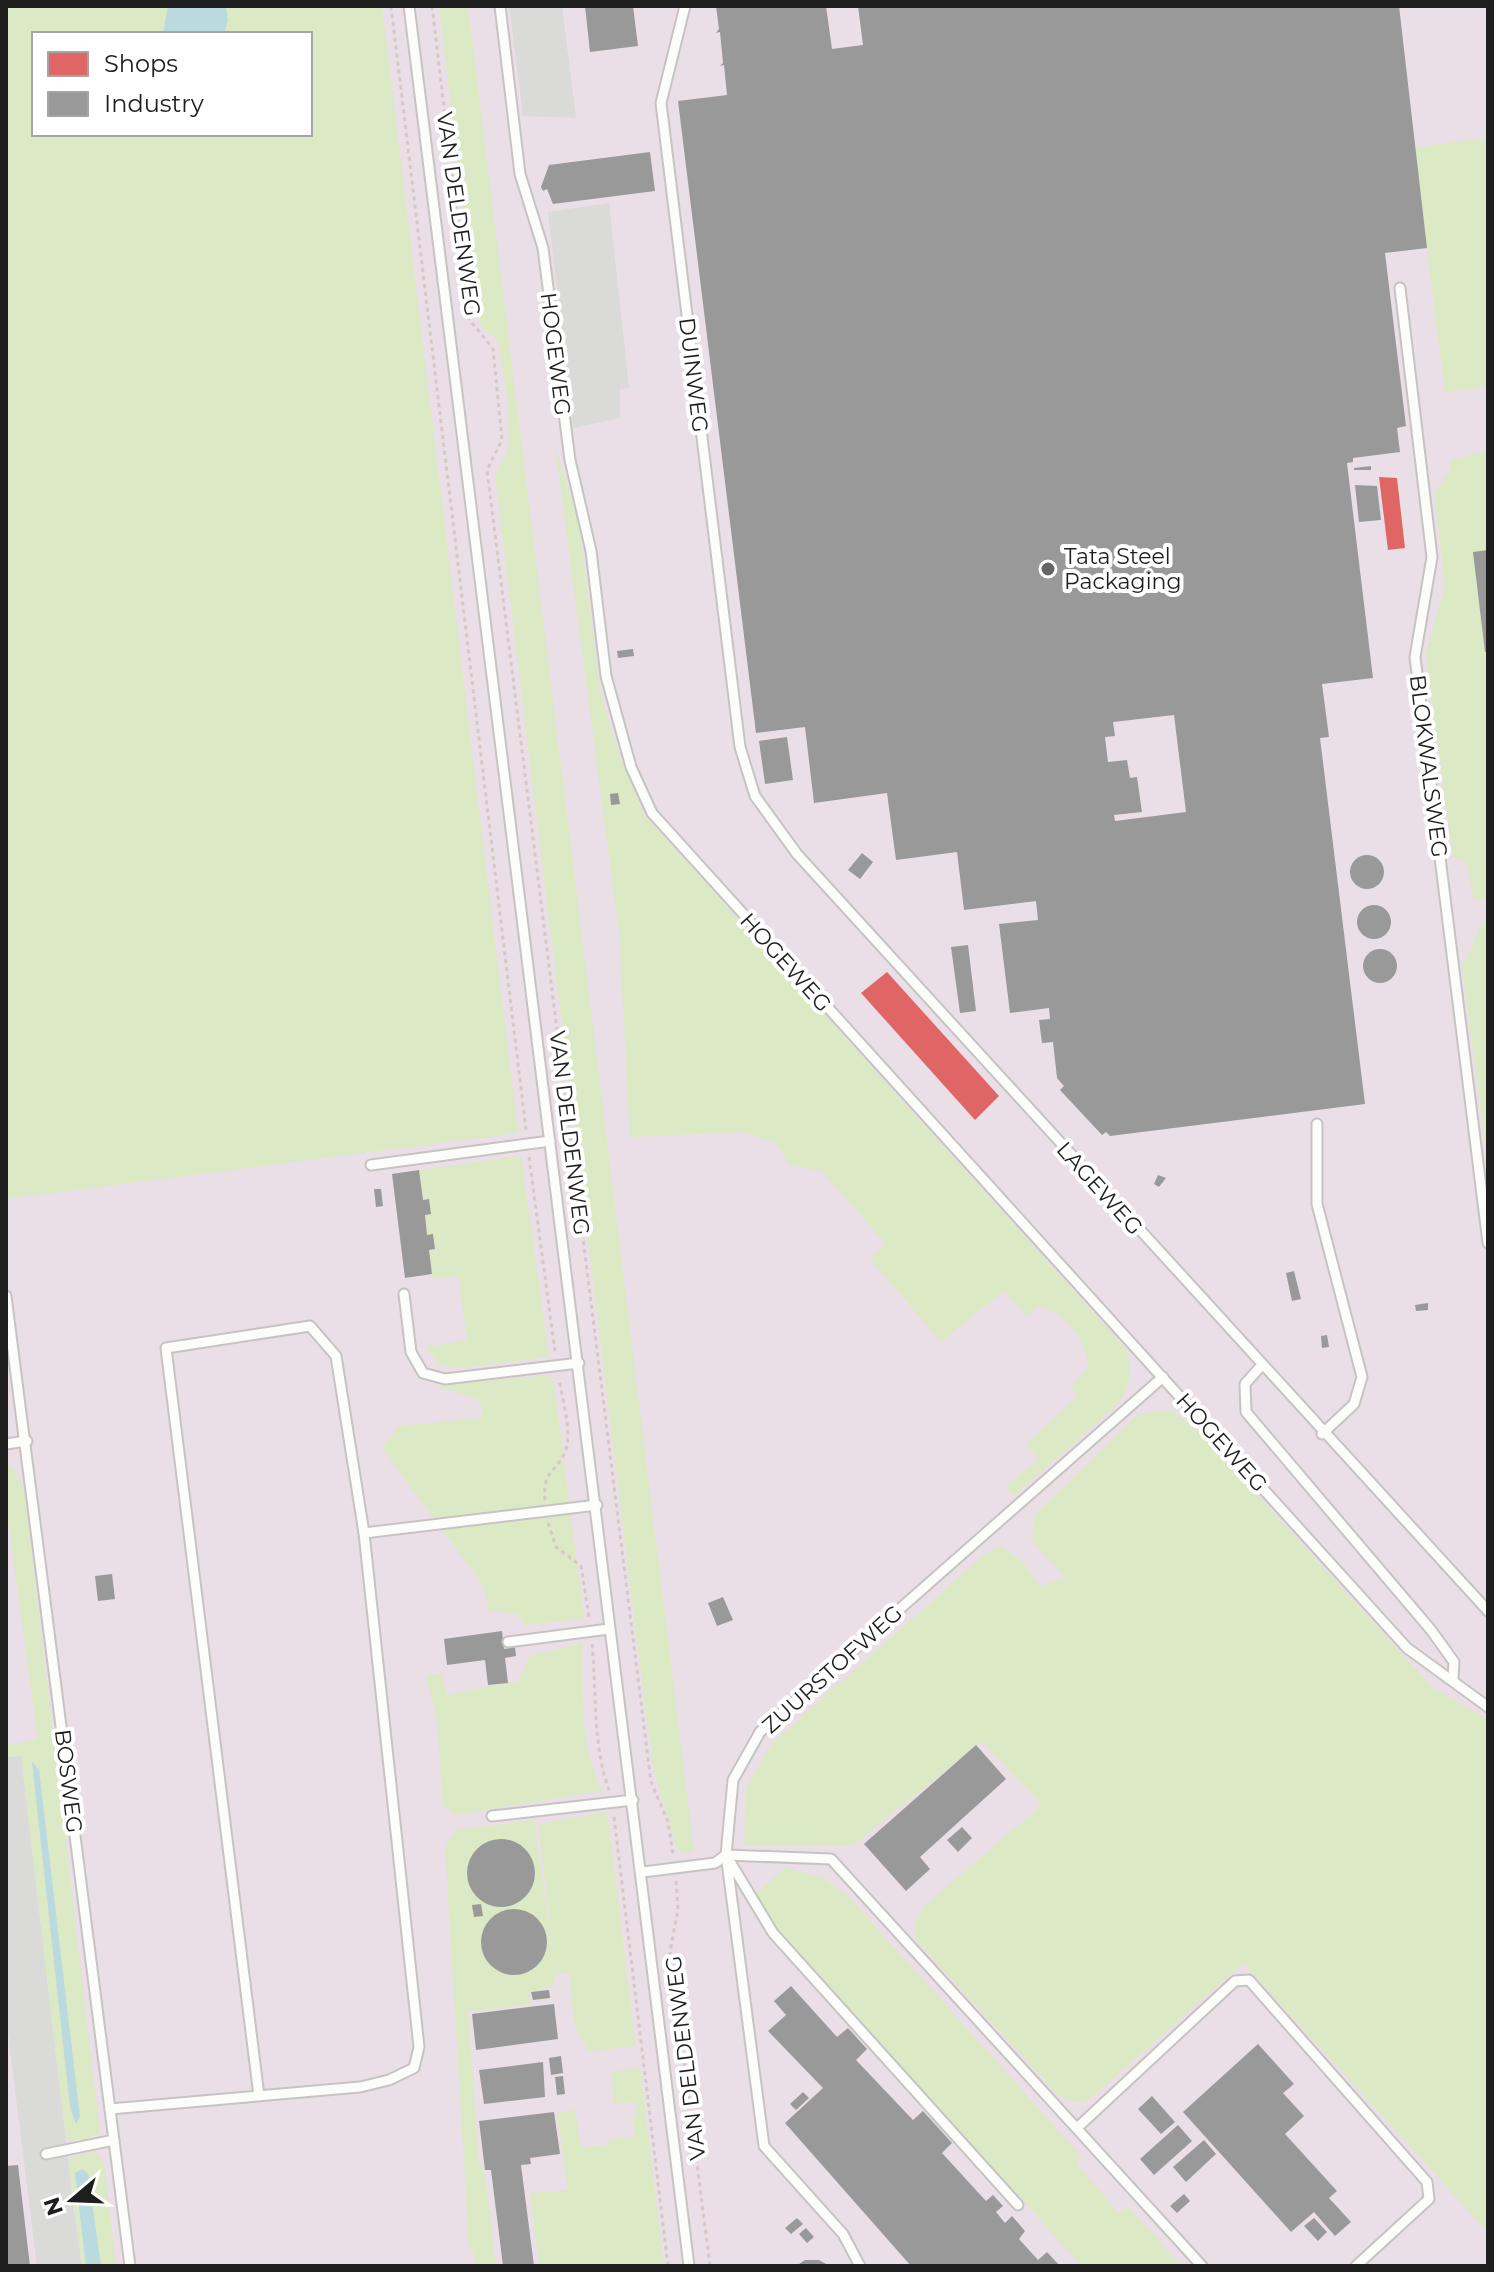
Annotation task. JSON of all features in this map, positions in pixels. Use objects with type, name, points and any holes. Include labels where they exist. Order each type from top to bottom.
[{"type":"lane","name":"VAN DELDENWEG","points":[[409,6],[597,1505],[609,1629],[643,1872],[689,2266]]},
{"type":"lane","name":"HOGEWEG","points":[[500,6],[520,174],[543,248],[570,460],[591,551],[606,676],[631,767],[652,813],[1407,1648],[1453,1678],[1488,1707]]},
{"type":"lane","name":"DUINWEG","points":[[685,6],[661,103],[740,747]]},
{"type":"lane","name":"BLOKWALSWEG","points":[[1400,288],[1432,557],[1415,657],[1488,1243]]},
{"type":"lane","name":"LAGEWEG","points":[[740,747],[755,796],[797,854],[1322,1434],[1488,1611]]},
{"type":"lane","points":[[1317,1124],[1317,1204],[1362,1377],[1354,1404],[1322,1434]]},
{"type":"lane","points":[[371,1165],[550,1141]]},
{"type":"lane","points":[[404,1294],[411,1352],[423,1373],[445,1379],[579,1363]]},
{"type":"lane","name":"BOSWEG","points":[[6,1296],[27,1441],[130,2266]]},
{"type":"lane","points":[[110,2109],[259,2096],[360,2087],[389,2080],[414,2068],[419,2047],[364,1533],[336,1356],[310,1326],[166,1348],[259,2096]]},
{"type":"lane","points":[[1261,1366],[1245,1384],[1246,1412],[1431,1630],[1454,1662],[1453,1678]]},
{"type":"lane","name":"ZUURSTOFWEG","points":[[860,2266],[843,2234],[764,2146],[726,1855],[733,1780],[760,1732],[1163,1377]]},
{"type":"lane","points":[[6,1444],[27,1441]]},
{"type":"lane","points":[[364,1533],[597,1505]]},
{"type":"lane","points":[[508,1642],[609,1629]]},
{"type":"lane","points":[[492,1816],[633,1800]]},
{"type":"lane","points":[[726,1855],[773,1933],[1018,2205]]},
{"type":"lane","points":[[643,1872],[715,1863],[726,1855],[831,1859],[1202,2266]]},
{"type":"lane","points":[[1077,2128],[1235,1981],[1249,1980],[1427,2182],[1429,2199],[1356,2266]]},
{"type":"lane","points":[[46,2154],[114,2140]]},
{"type":"path","name":"VAN DELDENWEG","points":[[432,6],[469,319],[493,349],[502,440],[487,470],[651,1782],[668,1822],[675,1866],[678,1909],[670,1952],[710,2266]]},
{"type":"shaded area","points":[[6,6],[1488,6],[1488,2266],[6,2266]]},
{"type":"shaded area","points":[[509,6],[562,6],[576,118],[523,116]]},
{"type":"shaded area","points":[[609,203],[629,388],[620,389],[620,418],[573,428],[548,212]]},
{"type":"shaded area","points":[[21,1755],[82,2266],[37,2266],[6,2017],[6,1757]]},
{"type":"green space","points":[[6,6],[168,6],[163,32],[32,32],[32,136],[312,136],[312,32],[225,32],[228,20],[226,6],[382,6],[518,1133],[6,1199]]},
{"type":"green space","points":[[439,6],[468,6],[694,1852],[683,1853],[676,1847],[654,1771],[644,1699],[495,476],[509,446],[508,402],[498,341],[481,326],[473,297]]},
{"type":"green space","points":[[1488,138],[1488,410],[1485,387],[1445,392],[1414,147]]},
{"type":"green space","points":[[555,446],[579,524],[601,696],[621,760],[644,815],[1127,1350],[1129,1378],[1118,1404],[1014,1496],[1005,1486],[1039,1459],[1026,1444],[1078,1396],[1071,1388],[1089,1365],[1078,1335],[1066,1321],[1039,1305],[1028,1316],[1003,1291],[941,1342],[870,1259],[885,1243],[822,1171],[790,1165],[776,1143],[744,1132],[630,1137],[619,933]]},
{"type":"green space","points":[[1488,451],[1488,899],[1474,900],[1466,861],[1453,858],[1426,654],[1445,583],[1434,494],[1449,472],[1451,460]]},
{"type":"green space","points":[[1488,916],[1488,1168],[1462,965]]},
{"type":"green space","points":[[521,1156],[549,1357],[460,1368],[440,1365],[426,1347],[467,1340],[458,1276],[433,1279],[419,1170]]},
{"type":"green space","points":[[548,1375],[554,1382],[584,1619],[525,1625],[516,1614],[489,1611],[483,1585],[382,1448],[399,1426],[482,1418],[482,1407],[476,1398],[436,1386]]},
{"type":"green space","points":[[1172,1410],[1202,1435],[1432,1687],[1488,1720],[1488,2232],[1243,1963],[1095,2095],[1075,2102],[1056,2093],[916,1940],[916,1923],[923,1907],[1042,1805],[982,1741],[852,1846],[744,1846],[746,1788],[772,1743],[984,1555],[1001,1546],[1023,1562],[1039,1586],[1067,1578],[1032,1541],[1034,1516],[1139,1414]]},
{"type":"green space","points":[[6,1464],[14,1470],[24,1488],[100,2133],[85,2140],[66,2140],[21,1756],[6,1757],[6,1745],[38,1740],[6,1505]]},
{"type":"green space","points":[[582,1643],[586,1739],[589,1757],[603,1791],[455,1815],[443,1806],[437,1723],[426,1674],[442,1674],[447,1695],[518,1681],[530,1656]]},
{"type":"green space","points":[[607,1812],[636,2046],[589,2051],[575,2026],[569,1974],[556,1974],[552,1986],[528,1993],[530,2004],[468,2012],[479,2165],[484,2166],[496,2266],[475,2266],[474,2252],[469,2247],[445,1846],[456,1830],[534,1820],[555,1967],[538,1824]]},
{"type":"green space","points":[[785,1867],[823,1878],[849,1897],[1081,2156],[1076,2164],[1119,2213],[1128,2206],[1181,2266],[1082,2266],[775,1927],[754,1896]]},
{"type":"green space","points":[[640,2068],[664,2266],[539,2266],[530,2193],[568,2190],[557,2113],[575,2110],[581,2147],[608,2145],[609,2139],[635,2136],[633,2115],[637,2114],[636,2102],[614,2104],[612,2072]]},
{"type":"green space","points":[[93,2151],[104,2162],[116,2266],[82,2266],[68,2159]]},
{"type":"water","points":[[168,6],[226,6],[228,20],[225,32],[163,32]]},
{"type":"water","points":[[32,1762],[39,1770],[80,2117],[76,2124],[70,2107]]},
{"type":"water","points":[[83,2169],[88,2174],[101,2266],[86,2266],[75,2173]]},
{"type":"building: Shops","points":[[1379,477],[1397,478],[1405,548],[1388,550]]},
{"type":"building: Shops","points":[[887,972],[999,1096],[975,1120],[861,993]]},
{"type":"building: Industry","points":[[585,6],[633,6],[638,46],[590,52]]},
{"type":"building: Industry","name":"Tata Steel Packaging","points":[[716,6],[826,6],[832,49],[863,45],[858,6],[1399,6],[1427,248],[1385,253],[1406,426],[1397,428],[1400,452],[1353,458],[1353,462],[1347,463],[1373,678],[1322,684],[1329,737],[1320,738],[1365,1104],[1110,1136],[1106,1132],[1102,1135],[1060,1090],[1064,1086],[1057,1078],[1053,1042],[1042,1043],[1039,1020],[1050,1019],[1049,1008],[1010,1013],[999,924],[1038,920],[1036,901],[964,910],[957,852],[896,860],[887,793],[814,803],[805,727],[756,733],[678,101],[727,95],[724,65],[720,66],[723,63],[720,32],[716,33],[719,29]],"holes":[[[1174,715],[1186,812],[1115,821],[1114,815],[1142,812],[1137,777],[1130,778],[1127,760],[1108,762],[1105,737],[1115,736],[1113,722]]]},
{"type":"building: Industry","points":[[650,152],[655,191],[553,204],[547,189],[543,191],[541,187],[549,165]]},
{"type":"building: Industry","points":[[1371,466],[1371,470],[1354,470],[1354,468]]},
{"type":"building: Industry","points":[[1355,485],[1377,486],[1381,520],[1359,522]]},
{"type":"building: Industry","points":[[1488,550],[1488,652],[1485,652],[1473,552]]},
{"type":"building: Industry","points":[[633,649],[634,656],[618,658],[617,651]]},
{"type":"building: Industry","points":[[787,737],[793,780],[765,784],[759,741]]},
{"type":"building: Industry","points":[[618,793],[620,804],[611,805],[610,794]]},
{"type":"building: Industry","points":[[862,853],[873,862],[860,879],[848,870]]},
{"type":"building: Industry","points":[[1367,855],[1379,860],[1384,872],[1379,884],[1367,889],[1355,884],[1350,872],[1355,860]]},
{"type":"building: Industry","points":[[1374,905],[1386,910],[1391,922],[1386,934],[1374,939],[1362,934],[1357,922],[1362,910]]},
{"type":"building: Industry","points":[[968,945],[976,1011],[960,1013],[951,947]]},
{"type":"building: Industry","points":[[1380,949],[1392,954],[1397,966],[1392,978],[1380,983],[1368,978],[1363,966],[1368,954]]},
{"type":"building: Industry","points":[[419,1170],[423,1200],[429,1199],[431,1214],[425,1215],[427,1235],[433,1234],[435,1249],[429,1250],[432,1274],[405,1278],[392,1174]]},
{"type":"building: Industry","points":[[1158,1175],[1166,1178],[1159,1187],[1154,1184]]},
{"type":"building: Industry","points":[[374,1189],[381,1189],[383,1206],[376,1207]]},
{"type":"building: Industry","points":[[1294,1271],[1301,1299],[1292,1301],[1286,1273]]},
{"type":"building: Industry","points":[[1428,1303],[1428,1310],[1416,1311],[1415,1305]]},
{"type":"building: Industry","points":[[1327,1335],[1329,1347],[1322,1348],[1321,1336]]},
{"type":"building: Industry","points":[[112,1574],[115,1599],[98,1601],[95,1576]]},
{"type":"building: Industry","points":[[723,1597],[733,1620],[717,1626],[708,1603]]},
{"type":"building: Industry","points":[[502,1631],[504,1649],[515,1647],[516,1656],[505,1658],[508,1683],[488,1685],[485,1660],[447,1665],[444,1639]]},
{"type":"building: Industry","points":[[976,1745],[1006,1779],[920,1857],[930,1869],[906,1891],[864,1844]]},
{"type":"building: Industry","points":[[962,1827],[972,1838],[958,1852],[947,1840]]},
{"type":"building: Industry","points":[[494,1839],[508,1839],[520,1844],[530,1854],[535,1873],[530,1892],[520,1902],[508,1907],[494,1907],[482,1902],[472,1892],[467,1880],[467,1866],[472,1854],[482,1844]]},
{"type":"building: Industry","points":[[481,1904],[483,1916],[474,1917],[472,1905]]},
{"type":"building: Industry","points":[[514,1909],[527,1912],[537,1919],[544,1929],[547,1942],[544,1955],[537,1965],[527,1972],[514,1975],[501,1972],[491,1965],[484,1955],[481,1942],[484,1929],[491,1919],[501,1912]]},
{"type":"building: Industry","points":[[791,1986],[837,2037],[848,2028],[867,2049],[856,2060],[913,2120],[923,2111],[952,2143],[942,2153],[986,2201],[993,2195],[1003,2206],[996,2212],[1005,2223],[1012,2216],[1025,2231],[1019,2239],[1038,2260],[1047,2252],[1060,2266],[911,2266],[785,2123],[823,2088],[768,2031],[786,2015],[774,2001]]},
{"type":"building: Industry","points":[[549,1990],[550,1998],[533,2000],[531,1992]]},
{"type":"building: Industry","points":[[554,2004],[558,2039],[476,2050],[472,2014]]},
{"type":"building: Industry","points":[[1258,2044],[1294,2084],[1283,2093],[1304,2116],[1285,2134],[1337,2191],[1329,2198],[1351,2222],[1335,2236],[1314,2212],[1291,2232],[1183,2112]]},
{"type":"building: Industry","points":[[561,2056],[563,2073],[551,2075],[549,2058]]},
{"type":"building: Industry","points":[[543,2062],[545,2097],[484,2104],[479,2070]]},
{"type":"building: Industry","points":[[563,2076],[565,2094],[557,2095],[555,2077]]},
{"type":"building: Industry","points":[[803,2092],[809,2098],[796,2110],[790,2104]]},
{"type":"building: Industry","points":[[1152,2096],[1175,2122],[1161,2134],[1138,2109]]},
{"type":"building: Industry","points":[[554,2112],[560,2154],[530,2158],[531,2164],[521,2165],[534,2266],[503,2266],[491,2170],[485,2170],[479,2121]]},
{"type":"building: Industry","points":[[1178,2125],[1192,2141],[1154,2175],[1140,2159]]},
{"type":"building: Industry","points":[[1204,2140],[1216,2154],[1186,2182],[1173,2167]]},
{"type":"building: Industry","points":[[18,2165],[30,2266],[6,2266],[6,2166]]},
{"type":"building: Industry","points":[[1184,2194],[1190,2201],[1177,2213],[1170,2206]]},
{"type":"building: Industry","points":[[797,2218],[803,2224],[791,2234],[785,2228]]},
{"type":"building: Industry","points":[[1314,2218],[1327,2232],[1318,2241],[1304,2226]]},
{"type":"building: Industry","points":[[806,2228],[814,2237],[807,2243],[799,2234]]},
{"type":"building: Industry","points":[[805,2260],[819,2260],[830,2266],[796,2266]]},
{"type":"place","name":"Tata Steel Packaging","points":[[1048,569]]}]
